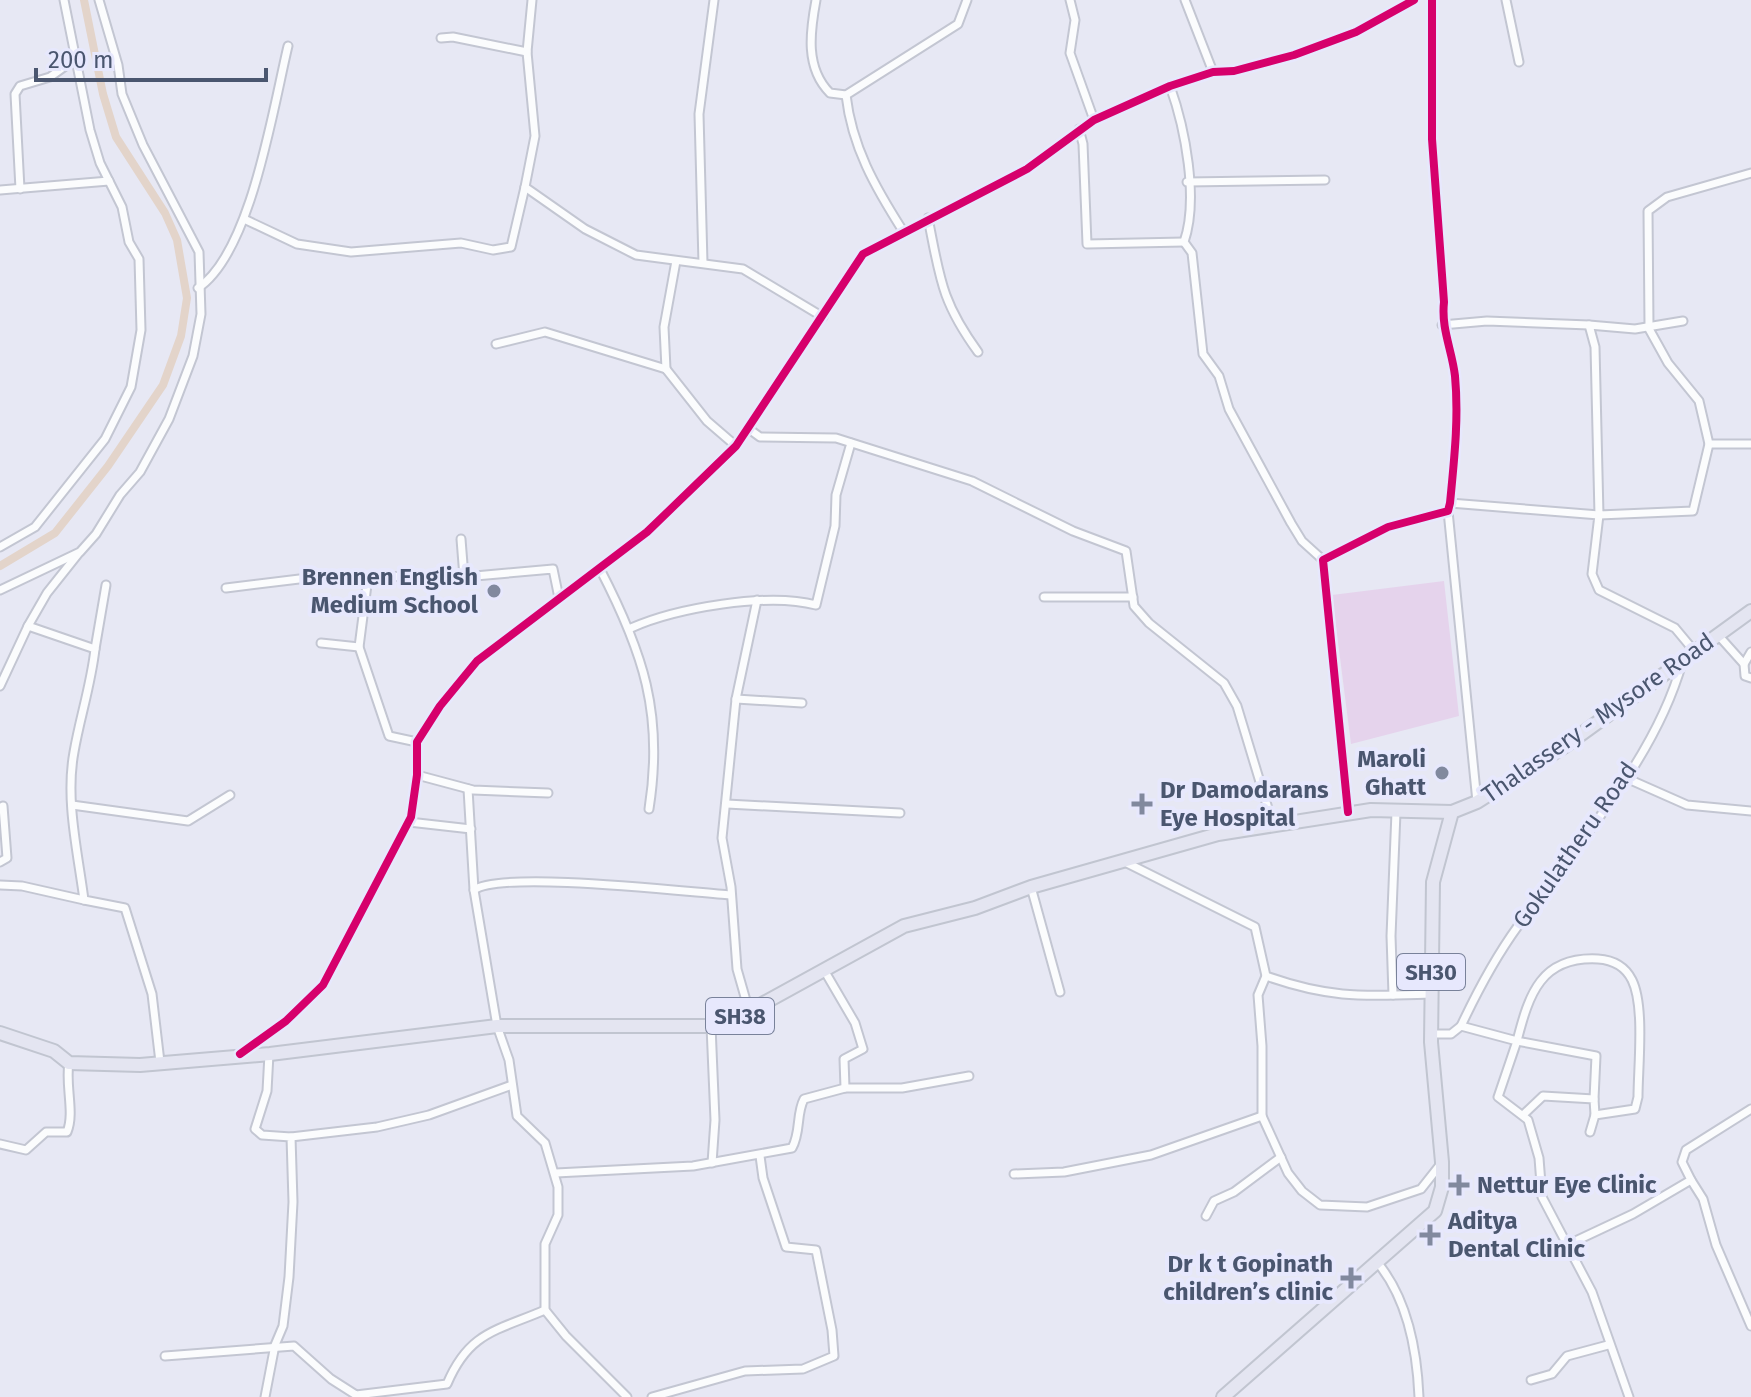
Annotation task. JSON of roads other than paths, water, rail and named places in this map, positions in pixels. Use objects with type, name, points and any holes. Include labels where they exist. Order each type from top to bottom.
[{"type":"main road","name":"Thalassery - Mysore Road","points":[[1223,1397],[1432,1216],[1440,1195],[1442,1162],[1431,1034],[1433,882],[1452,812],[1477,802],[1632,701],[1751,611]]},
{"type":"main road","name":"SH38","points":[[0,1033],[54,1051],[69,1063],[160,1062],[269,1054],[497,1026],[711,1026],[733,1020],[904,926],[975,908],[1031,887],[1127,863],[1218,834],[1348,812],[1452,812]]},
{"type":"street","points":[[0,547],[35,527],[105,439],[131,387],[141,330],[142,280],[139,259],[129,242],[122,207],[90,130],[78,57],[64,0]]},
{"type":"street","points":[[0,686],[47,593],[140,472],[169,419],[193,356],[201,314],[199,252],[143,145],[122,94],[118,65],[99,0]]},
{"type":"street","points":[[244,219],[297,244],[351,252],[461,243],[493,250],[511,247],[535,136],[536,111],[527,52],[532,0]]},
{"type":"street","points":[[703,263],[699,114],[714,0]]},
{"type":"street","points":[[816,0],[812,62],[830,93],[846,95],[958,24],[967,0]]},
{"type":"street","points":[[1070,0],[1075,20],[1070,53],[1094,120]]},
{"type":"street","points":[[1185,0],[1213,72]]},
{"type":"street","points":[[240,1054],[286,1021],[323,985],[409,822],[417,775],[417,742],[477,661],[647,532],[736,446],[863,254],[928,218],[1016,176],[1094,120],[1170,86],[1213,72],[1234,71],[1294,55],[1356,32],[1404,2],[1414,0]]},
{"type":"street","points":[[1432,0],[1430,64],[1444,302],[1442,325],[1454,373],[1456,401],[1449,507],[1477,802]]},
{"type":"street","points":[[1506,0],[1519,62]]},
{"type":"street","points":[[441,38],[453,37],[527,52]]},
{"type":"street","points":[[198,288],[224,260],[244,219],[288,46]]},
{"type":"street","points":[[20,189],[15,94],[20,86],[50,77],[78,57]]},
{"type":"street","points":[[1170,86],[1187,142],[1187,182],[1191,207],[1184,242],[1192,253],[1203,354],[1219,376],[1229,409],[1291,523],[1302,541],[1323,560],[1348,812]]},
{"type":"street","points":[[846,95],[864,167],[903,231]]},
{"type":"street","points":[[1079,129],[1083,144],[1087,244],[1184,242]]},
{"type":"street","points":[[1323,560],[1388,527],[1449,507],[1599,515],[1693,511],[1709,444],[1699,401],[1668,363],[1649,326],[1648,211],[1667,197],[1751,173]]},
{"type":"street","points":[[1187,182],[1325,180]]},
{"type":"street","points":[[0,190],[109,181]]},
{"type":"street","points":[[525,187],[609,243],[636,255],[743,269],[823,317]]},
{"type":"street","points":[[928,218],[944,297],[954,319],[978,352]]},
{"type":"street","points":[[666,369],[664,327],[676,261]]},
{"type":"street","points":[[1442,325],[1487,321],[1649,326],[1683,321]]},
{"type":"street","points":[[1589,325],[1595,347],[1599,515],[1592,574],[1599,590],[1675,628],[1695,652]]},
{"type":"street","points":[[496,344],[545,332],[666,369],[707,421],[736,446]]},
{"type":"street","points":[[749,429],[760,437],[830,437],[972,481],[1073,531],[1116,545],[1130,557],[1134,606],[1149,623],[1224,683],[1237,706],[1273,825]]},
{"type":"street","points":[[631,628],[757,600],[790,598],[816,605],[835,526],[836,495],[851,443]]},
{"type":"street","points":[[1709,444],[1751,444]]},
{"type":"street","points":[[461,539],[464,577]]},
{"type":"street","points":[[0,590],[18,578],[80,552]]},
{"type":"street","points":[[226,588],[324,576],[464,577],[553,569],[559,598]]},
{"type":"street","points":[[600,569],[631,628],[653,710],[649,809]]},
{"type":"street","points":[[368,577],[359,647],[389,736],[417,742]]},
{"type":"street","points":[[84,900],[72,805],[73,753],[91,687],[106,585]]},
{"type":"street","points":[[1044,597],[1133,597]]},
{"type":"street","points":[[749,1011],[737,969],[722,838],[736,699],[757,600]]},
{"type":"street","points":[[28,626],[95,649]]},
{"type":"street","points":[[1718,635],[1744,664]]},
{"type":"street","points":[[321,643],[359,647]]},
{"type":"street","points":[[1751,652],[1744,664],[1743,674],[1751,678]]},
{"type":"street","name":"Gokulatheru Road","points":[[1461,1026],[1474,997],[1515,930],[1626,778],[1674,691],[1682,661]]},
{"type":"street","points":[[736,699],[802,703]]},
{"type":"street","points":[[417,775],[468,789],[548,793]]},
{"type":"street","points":[[1626,778],[1687,805],[1751,811]]},
{"type":"street","points":[[468,789],[474,890],[497,1026],[509,1060],[517,1116],[545,1143],[556,1173],[560,1205],[545,1244],[545,1310],[566,1336],[627,1397]]},
{"type":"street","points":[[72,805],[188,821],[230,795]]},
{"type":"street","points":[[727,804],[900,813]]},
{"type":"street","points":[[0,862],[7,858],[3,806]]},
{"type":"street","points":[[1393,995],[1391,936],[1396,812]]},
{"type":"street","points":[[409,822],[471,829]]},
{"type":"street","points":[[1127,863],[1255,927],[1266,976],[1258,995],[1262,1116],[1281,1157],[1302,1191],[1320,1205],[1367,1207],[1411,1195],[1421,1189],[1442,1162]]},
{"type":"street","points":[[474,890],[481,885],[520,882],[730,895]]},
{"type":"street","points":[[0,885],[22,886],[125,908],[152,994],[160,1062]]},
{"type":"street","points":[[1031,887],[1060,992]]},
{"type":"street","points":[[1595,1115],[1635,1109],[1638,1097],[1637,992],[1623,967],[1609,960],[1592,959],[1555,965],[1535,987],[1498,1097],[1524,1114],[1539,1158],[1542,1197],[1592,1292],[1608,1345],[1629,1397]]},
{"type":"street","points":[[824,970],[855,1023],[863,1049],[844,1059],[845,1088]]},
{"type":"street","points":[[1266,976],[1309,991],[1351,997],[1431,994]]},
{"type":"street","points":[[711,1026],[715,1120],[712,1163]]},
{"type":"street","points":[[1431,1034],[1451,1034],[1461,1026],[1517,1041],[1596,1056],[1595,1115],[1590,1132]]},
{"type":"street","points":[[269,1054],[267,1091],[255,1129],[262,1135],[291,1137],[377,1127],[429,1115],[512,1085]]},
{"type":"street","points":[[0,1144],[26,1150],[46,1132],[67,1132],[70,1114],[66,1093],[69,1063]]},
{"type":"street","points":[[556,1173],[712,1163],[760,1156],[792,1148],[799,1136],[804,1099],[845,1088],[902,1088],[969,1076]]},
{"type":"street","points":[[1524,1114],[1543,1096],[1594,1099]]},
{"type":"street","points":[[1751,1109],[1686,1150],[1682,1162],[1703,1199],[1712,1233],[1751,1326]]},
{"type":"street","points":[[1014,1174],[1064,1172],[1151,1155],[1262,1116]]},
{"type":"street","points":[[265,1397],[275,1345],[283,1326],[289,1277],[293,1202],[291,1137]]},
{"type":"street","points":[[652,1397],[745,1371],[803,1369],[834,1356],[816,1250],[786,1247],[763,1178],[760,1156]]},
{"type":"street","points":[[1206,1216],[1214,1201],[1234,1192],[1281,1157]]},
{"type":"street","points":[[1567,1245],[1633,1214],[1691,1180]]},
{"type":"street","points":[[1377,1262],[1400,1297],[1418,1364],[1419,1397]]},
{"type":"street","points":[[165,1356],[275,1345],[299,1348],[331,1379],[356,1395],[371,1394],[447,1384],[463,1352],[474,1340],[545,1310]]},
{"type":"street","points":[[1531,1380],[1552,1374],[1567,1356],[1608,1345]]},
{"type":"waterway","points":[[0,566],[55,533],[108,466],[163,385],[181,336],[187,298],[177,240],[165,213],[116,137],[103,94],[84,0]]},
{"type":"place","name":"Brennen English Medium School","points":[[494,591]]},
{"type":"place","name":"Maroli Ghatt","points":[[1442,773]]},
{"type":"place","name":"Dr Damodarans Eye Hospital","points":[[1142,804]]},
{"type":"place","name":"Nettur Eye Clinic","points":[[1459,1185]]},
{"type":"place","name":"Aditya Dental Clinic","points":[[1430,1235]]},
{"type":"place","name":"Dr k t Gopinath children’s clinic","points":[[1351,1278]]}]
